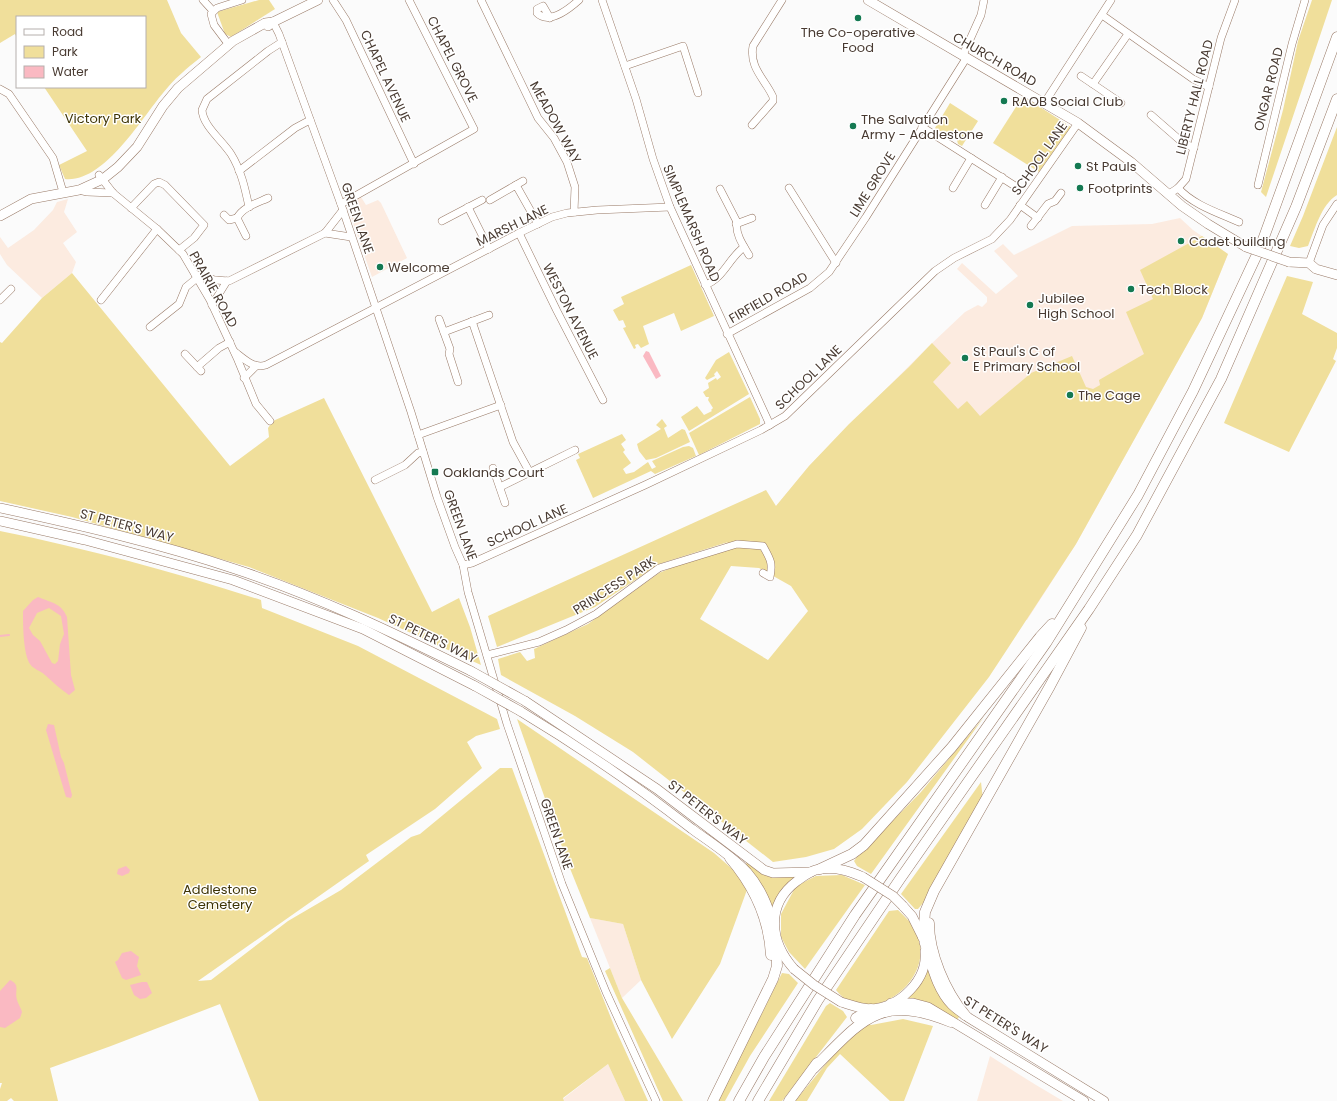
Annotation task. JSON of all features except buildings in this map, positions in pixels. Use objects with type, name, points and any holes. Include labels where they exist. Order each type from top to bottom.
[{"type":"highway","points":[[739,1101],[764,1056],[855,915],[995,718],[1067,609],[1138,495],[1193,391],[1260,248],[1337,37]]},
{"type":"highway","points":[[758,1101],[822,993],[1088,609],[1137,535],[1221,379],[1296,207],[1337,99]]},
{"type":"highway","points":[[816,870],[852,854],[864,845],[952,748],[1040,637],[1067,609]]},
{"type":"highway","points":[[923,940],[925,912],[934,891],[1050,686],[1076,638],[1088,609]]},
{"type":"highway","points":[[730,858],[744,874],[753,890],[760,904],[766,926],[771,959],[768,982],[764,996]]},
{"type":"highway","points":[[943,877],[931,907],[929,931],[944,983],[964,1015]]},
{"type":"highway","points":[[713,1101],[773,979],[777,966],[776,942]]},
{"type":"highway","points":[[789,1101],[844,1028],[871,1009]]},
{"type":"highway","points":[[814,1068],[852,1030],[875,1015],[901,1009],[914,1010],[951,1022]]},
{"type":"main road","points":[[0,216],[31,199],[79,190],[101,177],[145,134],[162,106],[178,88],[229,45],[235,44],[267,27],[273,22],[318,0]]},
{"type":"main road","name":"CHURCH ROAD","points":[[868,0],[1045,102],[1078,123],[1208,224],[1246,247],[1289,262],[1309,263]]},
{"type":"main road","points":[[63,192],[101,177]]},
{"type":"main road","points":[[1309,263],[1316,269],[1337,275]]},
{"type":"main road","name":"ST PETER'S WAY","points":[[0,508],[87,527],[235,569],[348,612],[471,671],[525,701],[657,789],[764,870],[773,873],[816,870]]},
{"type":"main road","name":"ST PETER'S WAY","points":[[0,521],[115,547],[233,580],[364,629],[475,686],[520,711],[598,760],[670,811],[730,858],[746,872],[758,888],[767,905],[774,926]]},
{"type":"main road","points":[[816,870],[848,870],[863,877],[893,896],[912,916],[923,940],[924,963],[913,987],[904,996],[891,1003],[871,1009],[855,1007],[841,1002],[814,985],[794,969],[782,955],[776,942],[774,926],[778,908],[785,892],[793,884],[816,870]]},
{"type":"main road","name":"ST PETER'S WAY","points":[[923,940],[936,979],[945,997],[952,1005],[964,1015],[1104,1101]]},
{"type":"main road","name":"ST PETER'S WAY","points":[[891,1003],[920,1004],[1084,1101]]},
{"type":"street","points":[[203,0],[213,11]]},
{"type":"street","points":[[229,45],[214,25],[211,18],[213,11],[220,7],[242,0]]},
{"type":"street","name":"CHAPEL AVENUE","points":[[333,0],[346,20],[414,164]]},
{"type":"street","name":"CHAPEL GROVE","points":[[409,0],[474,130],[414,164]]},
{"type":"street","name":"MEADOW WAY","points":[[481,0],[538,118],[554,138],[566,162],[575,187],[574,212]]},
{"type":"street","points":[[550,18],[579,0]]},
{"type":"street","name":"SIMPLEMARSH ROAD","points":[[602,0],[625,66],[653,159],[670,207],[770,425]]},
{"type":"street","points":[[752,125],[773,102],[773,97],[756,71],[751,54],[753,46],[782,0]]},
{"type":"street","name":"LIME GROVE","points":[[836,263],[965,56],[981,15],[984,0]]},
{"type":"street","points":[[1045,102],[1111,0]]},
{"type":"street","name":"LIBERTY HALL ROAD","points":[[1169,194],[1178,188],[1186,179],[1221,38],[1235,0]]},
{"type":"street","name":"ONGAR ROAD","points":[[1258,185],[1292,44],[1305,0]]},
{"type":"street","points":[[1102,15],[1193,79],[1209,87]]},
{"type":"street","name":"GREEN LANE","points":[[273,22],[282,42],[342,207],[455,547],[463,565],[468,592],[507,724],[562,884],[606,992],[656,1101]]},
{"type":"street","points":[[1093,84],[1128,34]]},
{"type":"street","points":[[249,207],[239,171],[231,154],[206,121],[202,110],[207,99],[268,50],[282,42]]},
{"type":"street","points":[[625,66],[683,46],[698,93]]},
{"type":"street","points":[[1081,76],[1121,103]]},
{"type":"street","points":[[0,89],[9,94],[53,158],[63,192]]},
{"type":"street","points":[[1151,115],[1182,142],[1194,148]]},
{"type":"street","points":[[239,171],[295,128],[310,120]]},
{"type":"street","name":"SCHOOL LANE","points":[[463,565],[472,563],[645,485],[770,425],[785,416],[808,396],[902,302],[935,272],[954,258],[992,239],[998,233],[1020,205],[1078,123]]},
{"type":"street","points":[[922,127],[1015,186]]},
{"type":"street","points":[[953,188],[971,158]]},
{"type":"street","points":[[150,317],[153,326],[179,304],[186,288],[196,276],[227,281],[325,233],[342,207],[414,164]]},
{"type":"street","name":"PRAIRIE ROAD","points":[[101,177],[113,193],[157,229],[179,250],[196,276],[212,305],[235,352],[244,378],[256,404],[270,421]]},
{"type":"street","points":[[985,205],[1002,177]]},
{"type":"street","points":[[490,200],[524,181]]},
{"type":"street","points":[[131,208],[154,184],[159,182],[165,185],[204,225],[194,238],[179,250]]},
{"type":"street","points":[[516,185],[538,224]]},
{"type":"street","points":[[788,188],[836,263]]},
{"type":"street","points":[[1178,188],[1184,195],[1193,201],[1239,222]]},
{"type":"street","points":[[720,189],[736,224],[739,237],[748,255]]},
{"type":"street","points":[[79,190],[87,192],[113,193]]},
{"type":"street","points":[[1031,226],[1048,204],[1054,201],[1061,193]]},
{"type":"street","points":[[224,215],[229,220],[237,218],[249,207],[268,198]]},
{"type":"street","points":[[442,221],[482,200]]},
{"type":"street","points":[[1309,263],[1323,225],[1337,204]]},
{"type":"street","points":[[1020,205],[1038,218]]},
{"type":"street","points":[[468,207],[489,249]]},
{"type":"street","name":"MARSH LANE","points":[[376,308],[519,233],[560,215],[574,212],[670,207]]},
{"type":"street","points":[[237,218],[246,236]]},
{"type":"street","points":[[736,224],[752,218]]},
{"type":"street","points":[[101,300],[157,229]]},
{"type":"street","points":[[325,233],[351,237]]},
{"type":"street","name":"WESTON AVENUE","points":[[519,233],[556,311],[603,400]]},
{"type":"street","points":[[705,285],[716,280],[736,253],[744,247]]},
{"type":"street","name":"FIRFIELD ROAD","points":[[727,334],[810,288],[829,272],[836,263]]},
{"type":"street","points":[[212,305],[227,281]]},
{"type":"street","points":[[0,300],[5,290]]},
{"type":"street","points":[[244,378],[253,371],[256,366],[266,364],[376,308]]},
{"type":"street","points":[[444,332],[489,315]]},
{"type":"street","points":[[440,319],[458,382]]},
{"type":"street","points":[[472,321],[513,442],[530,473]]},
{"type":"street","points":[[185,354],[199,369],[219,348],[230,342]]},
{"type":"street","name":"PRAIRIE ROAD","points":[[235,352],[248,363],[256,366]]},
{"type":"street","points":[[418,435],[501,405]]},
{"type":"street","points":[[500,487],[575,450]]},
{"type":"street","points":[[375,480],[405,465],[418,453],[423,452]]},
{"type":"street","points":[[493,468],[505,503]]},
{"type":"street","name":"PRINCESS PARK","points":[[487,656],[545,640],[596,614],[659,568],[712,551],[737,544],[762,546],[771,560],[770,577],[763,574]]},
{"type":"shaded area","points":[[361,197],[366,205],[378,200],[381,203],[407,258],[372,277],[347,206]]},
{"type":"shaded area","points":[[68,199],[64,212],[77,232],[63,243],[76,262],[72,273],[42,298],[7,265],[0,254],[0,237],[8,248],[34,230],[53,210],[57,202]]},
{"type":"shaded area","points":[[1180,218],[1193,230],[1228,254],[1202,318],[1076,544],[1027,620],[776,506],[809,466],[929,346],[965,312],[978,305],[982,307],[987,302],[987,297],[957,269],[962,263],[996,294],[1018,276],[994,251],[1003,244],[1014,255],[1072,226],[1152,224]]},
{"type":"shaded area","points":[[590,918],[623,924],[641,980],[622,998]]},
{"type":"shaded area","points":[[990,1056],[1036,1085],[1063,1101],[977,1101]]},
{"type":"shaded area","points":[[608,1064],[625,1101],[564,1101],[563,1099]]},
{"type":"green space","name":"Victory Park","points":[[0,0],[167,0],[181,33],[201,57],[172,83],[154,104],[133,133],[107,160],[94,171],[80,178],[65,179],[59,165],[87,151],[45,88],[146,88],[146,16],[16,16],[16,36],[15,34],[0,43]]},
{"type":"green space","points":[[259,0],[269,0],[275,9],[231,37],[225,34],[217,12]]},
{"type":"green space","points":[[1312,0],[1332,0],[1266,197],[1261,192],[1283,110],[1298,41]]},
{"type":"green space","points":[[1023,96],[1071,127],[1039,172],[993,143]]},
{"type":"green space","points":[[950,103],[978,121],[962,146],[958,144],[957,140],[935,128]]},
{"type":"green space","points":[[1337,127],[1337,195],[1331,199],[1323,211],[1308,246],[1299,248],[1290,246],[1303,216]]},
{"type":"green space","points":[[1202,236],[1228,254],[1202,318],[1076,544],[989,677],[907,782],[862,829],[834,849],[806,857],[773,862],[633,752],[575,716],[501,675],[498,659],[520,652],[527,661],[535,658],[534,649],[588,624],[659,573],[712,551],[728,542],[659,564],[595,607],[497,647],[488,616],[766,490],[776,506],[809,466],[849,424],[932,343],[951,363],[933,382],[958,409],[967,401],[980,416],[1031,373],[1072,356],[1086,387],[1093,389],[1100,385],[1099,380],[1144,354],[1126,312],[1153,299],[1140,270]],"holes":[[[731,566],[759,568],[791,586],[808,611],[768,660],[700,619]]]},
{"type":"green space","points":[[691,265],[714,316],[681,331],[674,313],[643,326],[649,344],[641,348],[638,344],[635,345],[636,348],[634,349],[623,328],[626,327],[623,320],[619,321],[613,310],[624,304],[621,297]]},
{"type":"green space","points":[[72,273],[230,466],[269,437],[268,428],[273,421],[324,398],[432,612],[459,598],[470,627],[481,665],[378,618],[249,567],[72,517],[0,501],[0,342],[2,343],[42,298]]},
{"type":"green space","points":[[1287,276],[1313,282],[1302,314],[1337,333],[1337,348],[1333,359],[1336,361],[1289,452],[1224,423]]},
{"type":"green space","points":[[729,352],[749,394],[689,431],[681,417],[697,406],[704,415],[712,411],[711,410],[713,408],[708,400],[709,397],[706,397],[703,392],[709,388],[708,383],[721,377],[717,371],[714,374],[715,376],[707,380],[705,378],[716,360]]},
{"type":"green space","points":[[750,397],[760,419],[760,424],[699,455],[689,433]]},
{"type":"green space","points":[[662,419],[667,426],[664,428],[668,438],[682,429],[685,430],[690,442],[656,458],[646,460],[639,451],[637,444],[661,429],[656,425]]},
{"type":"green space","points":[[622,434],[626,440],[621,444],[625,450],[623,452],[631,463],[623,469],[626,474],[634,472],[648,462],[652,469],[656,467],[652,461],[683,447],[689,446],[693,448],[696,456],[655,474],[651,471],[593,498],[576,460],[580,458],[578,454]]},
{"type":"green space","name":"Addlestone Cemetery","points":[[0,531],[66,545],[131,562],[261,600],[262,608],[358,646],[497,719],[500,729],[476,736],[467,742],[482,768],[435,809],[366,855],[369,861],[198,981],[211,980],[288,921],[341,890],[411,837],[420,834],[500,768],[512,768],[582,957],[587,958],[615,1028],[648,1101],[625,1101],[608,1064],[563,1098],[564,1101],[259,1101],[220,1004],[50,1068],[58,1101],[14,1101],[11,1098],[7,1101],[0,1101],[0,1089],[2,1083],[0,1083]]},
{"type":"green space","points":[[984,717],[871,874],[857,866],[854,861],[857,857],[921,792]]},
{"type":"green space","points":[[517,719],[714,853],[738,874],[748,887],[720,964],[672,1039],[641,980],[623,924],[590,918],[567,861]]},
{"type":"green space","points":[[981,782],[983,800],[923,903],[918,909],[915,909],[901,894]]},
{"type":"green space","points":[[747,861],[764,872],[774,876],[795,876],[783,888],[772,907],[755,875],[746,865]]},
{"type":"green space","points":[[842,875],[865,885],[805,969],[789,952],[781,937],[781,914],[796,886],[816,876]]},
{"type":"green space","points":[[898,910],[913,926],[920,945],[919,963],[911,980],[899,993],[883,1002],[866,1005],[850,1002],[836,990],[889,911]]},
{"type":"green space","points":[[926,966],[951,1009],[959,1017],[957,1020],[905,999]]},
{"type":"green space","points":[[610,968],[622,998],[683,1101],[663,1101],[605,971]]},
{"type":"green space","points":[[782,973],[789,974],[798,983],[750,1056],[725,1101],[718,1101]]},
{"type":"green space","points":[[830,1003],[843,1011],[847,1017],[782,1101],[769,1101],[826,1006]]},
{"type":"green space","points":[[903,1019],[933,1026],[904,1101],[890,1101],[840,1054],[827,1068],[807,1101],[795,1101],[845,1041],[868,1023],[871,1025]]},
{"type":"water","points":[[646,351],[649,352],[661,376],[656,379],[643,356]]},
{"type":"water","points":[[38,597],[56,604],[65,612],[67,617],[71,675],[75,690],[69,695],[33,667],[28,659],[24,638],[23,611],[33,600]],"holes":[[[49,608],[61,616],[64,634],[60,644],[58,661],[55,664],[52,663],[40,641],[33,635],[29,628],[37,613]]]},
{"type":"water","points":[[48,724],[54,725],[72,795],[71,798],[66,797],[46,730]]},
{"type":"water","points":[[126,866],[130,870],[129,873],[122,876],[117,874],[118,869]]},
{"type":"water","points":[[131,951],[139,957],[137,966],[141,975],[126,980],[122,978],[115,962],[122,953]]},
{"type":"water","points":[[10,980],[16,986],[16,997],[22,1012],[20,1018],[5,1028],[0,1027],[0,991]]},
{"type":"water","points":[[147,982],[152,993],[146,998],[140,999],[134,995],[130,985]]},
{"type":"waterway","points":[[0,636],[9,635]]},
{"type":"place","name":"The Co-operative Food","points":[[858,18]]},
{"type":"place","name":"RAOB Social Club","points":[[1004,101]]},
{"type":"place","name":"The Salvation Army - Addlestone","points":[[853,126]]},
{"type":"place","name":"St Pauls","points":[[1078,166]]},
{"type":"place","name":"Footprints","points":[[1080,188]]},
{"type":"place","name":"Cadet building","points":[[1181,241]]},
{"type":"place","name":"Welcome","points":[[380,267]]},
{"type":"place","name":"Tech Block","points":[[1131,289]]},
{"type":"place","name":"Jubilee High School","points":[[1030,305]]},
{"type":"place","name":"St Paul's C of E Primary School","points":[[965,358]]},
{"type":"place","name":"The Cage","points":[[1070,395]]},
{"type":"place","name":"Oaklands Court","points":[[435,472]]}]
